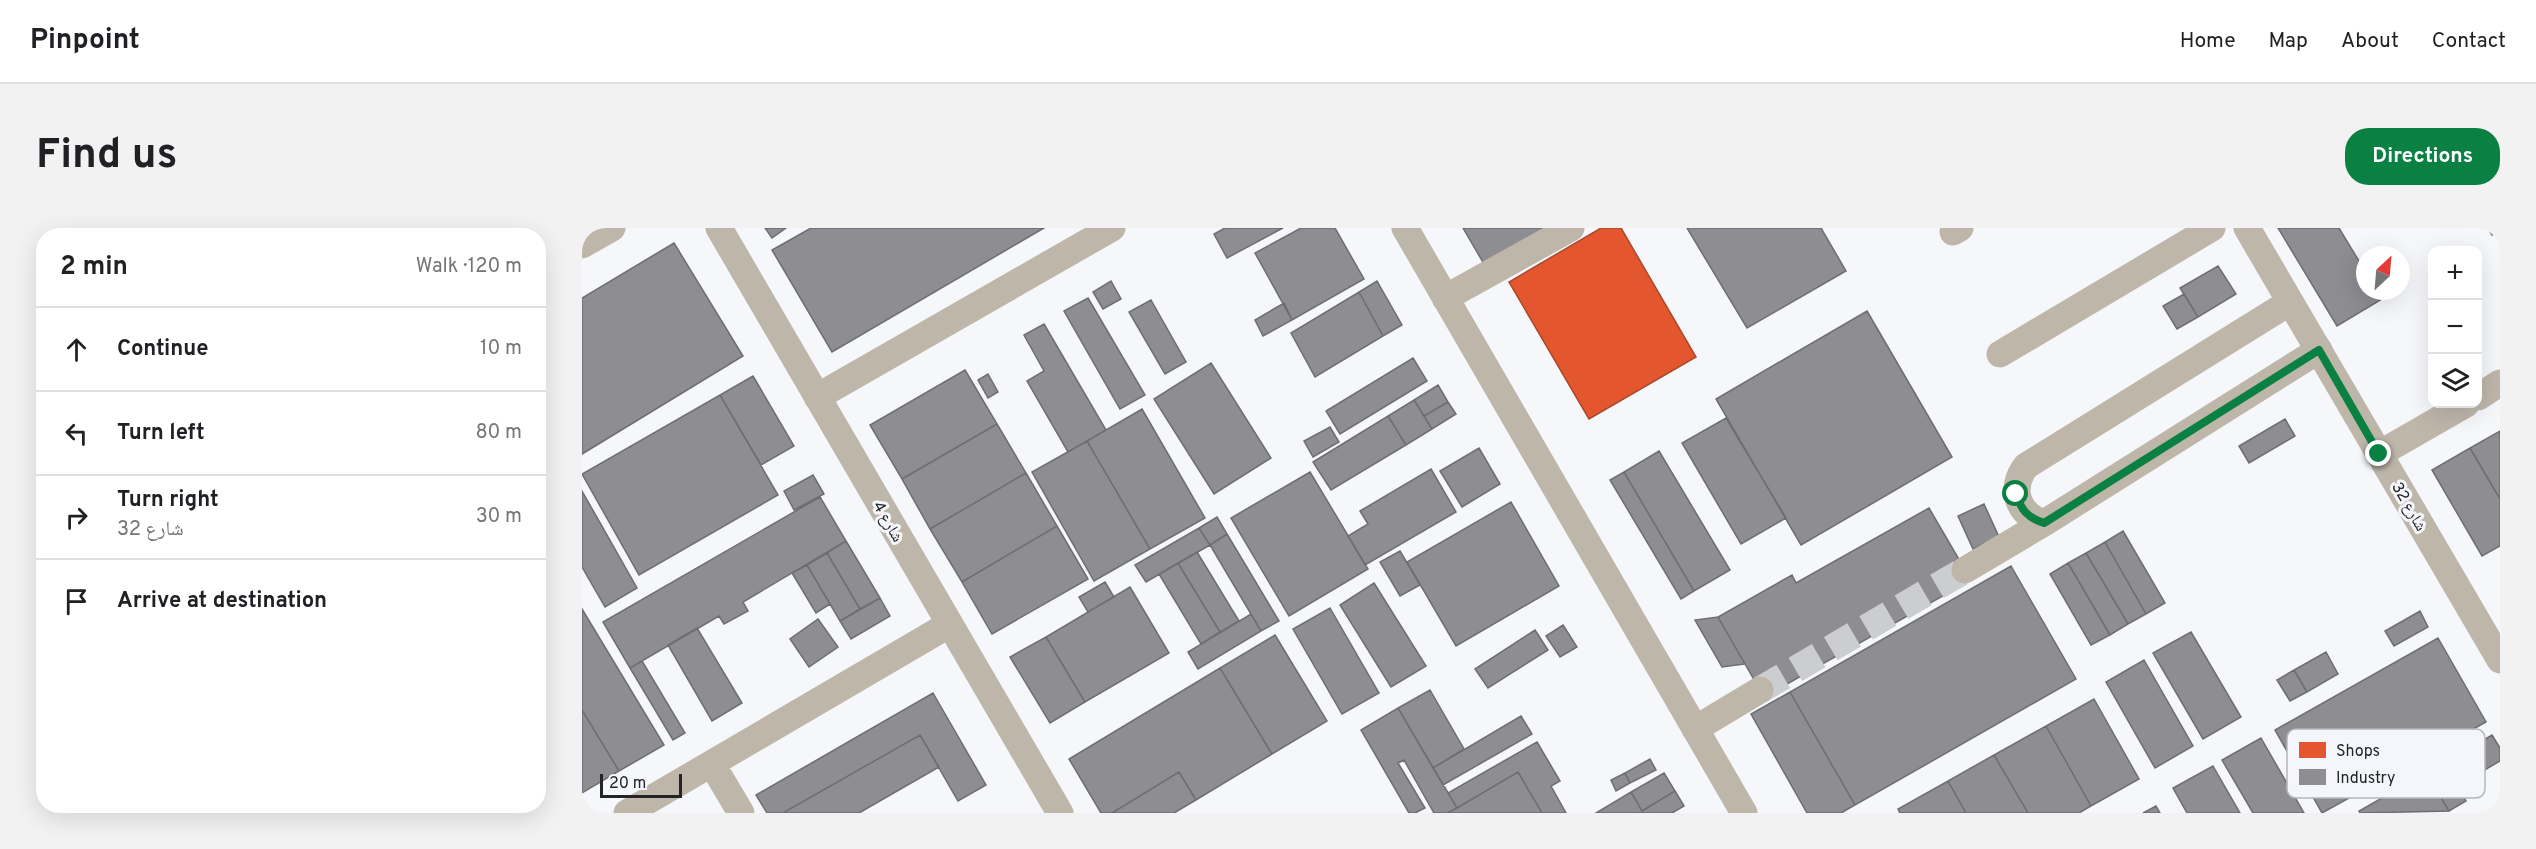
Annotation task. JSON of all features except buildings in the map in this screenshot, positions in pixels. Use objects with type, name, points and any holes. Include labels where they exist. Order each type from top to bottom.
[{"type":"street","points":[[582,245],[612,228]]},
{"type":"street","name":"شارع 4","points":[[719,228],[1060,813]]},
{"type":"street","points":[[817,397],[1112,228]]},
{"type":"street","points":[[1404,228],[1744,813]]},
{"type":"street","points":[[1445,298],[1571,228]]},
{"type":"street","points":[[2000,354],[2212,228]]},
{"type":"street","name":"شارع 32","points":[[2247,228],[2500,660]]},
{"type":"street","points":[[2044,523],[2034,520],[2026,513],[2016,494],[2020,474],[2026,466],[2290,302]]},
{"type":"street","points":[[1965,570],[2319,350]]},
{"type":"street","points":[[2482,394],[2500,383]]},
{"type":"street","points":[[2379,454],[2459,408]]},
{"type":"street","points":[[627,813],[950,624]]},
{"type":"street","points":[[1695,729],[1760,690]]},
{"type":"street","points":[[712,764],[741,813]]},
{"type":"tunnel","points":[[1760,690],[1965,570]]},
{"type":"route","points":[[2016,494],[2019,505],[2026,513],[2034,520],[2044,523],[2319,350],[2379,454]]}]
